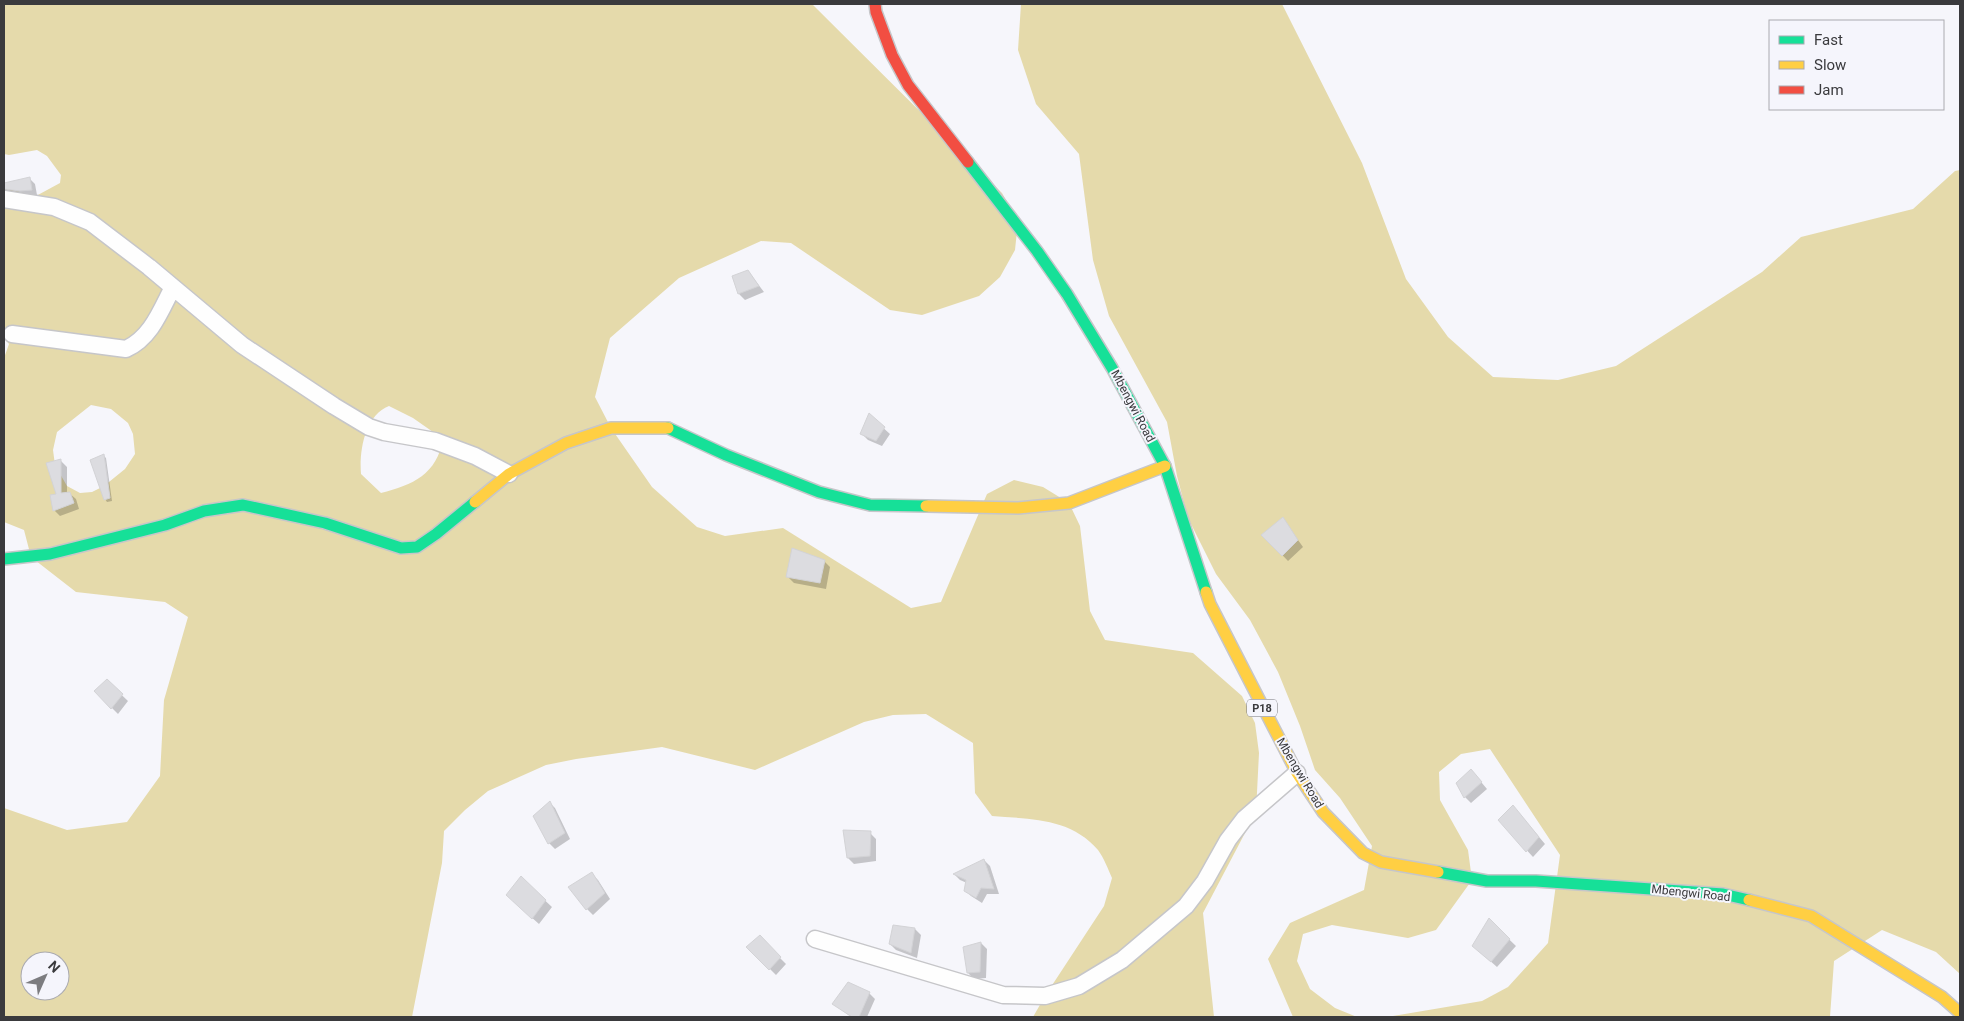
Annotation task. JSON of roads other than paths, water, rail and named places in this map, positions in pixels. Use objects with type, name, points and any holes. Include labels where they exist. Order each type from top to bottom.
[{"type":"main road","name":"Mbengwi Road","points":[[875,4],[876,12],[892,55],[908,86],[1036,251],[1067,294],[1112,368],[1165,466],[1210,604],[1297,773],[1323,812],[1363,854],[1380,862],[1487,881],[1536,881],[1723,894],[1811,916],[1942,997],[1960,1013]]},
{"type":"main road","points":[[4,559],[50,554],[165,525],[204,511],[243,505],[325,523],[401,548],[417,547],[436,534],[509,474],[566,443],[611,428],[643,426],[670,428],[726,454],[819,492],[870,505],[1018,508],[1069,503],[1165,466]]},
{"type":"street","points":[[4,199],[54,207],[90,222],[173,287],[242,345],[334,406],[369,426],[384,432],[435,441],[475,456],[509,474]]},
{"type":"street","points":[[12,334],[126,349],[138,344],[149,332],[173,287]]},
{"type":"street","points":[[815,940],[1003,995],[1045,996],[1079,986],[1122,960],[1186,906],[1205,881],[1228,840],[1244,819],[1297,773]]}]
